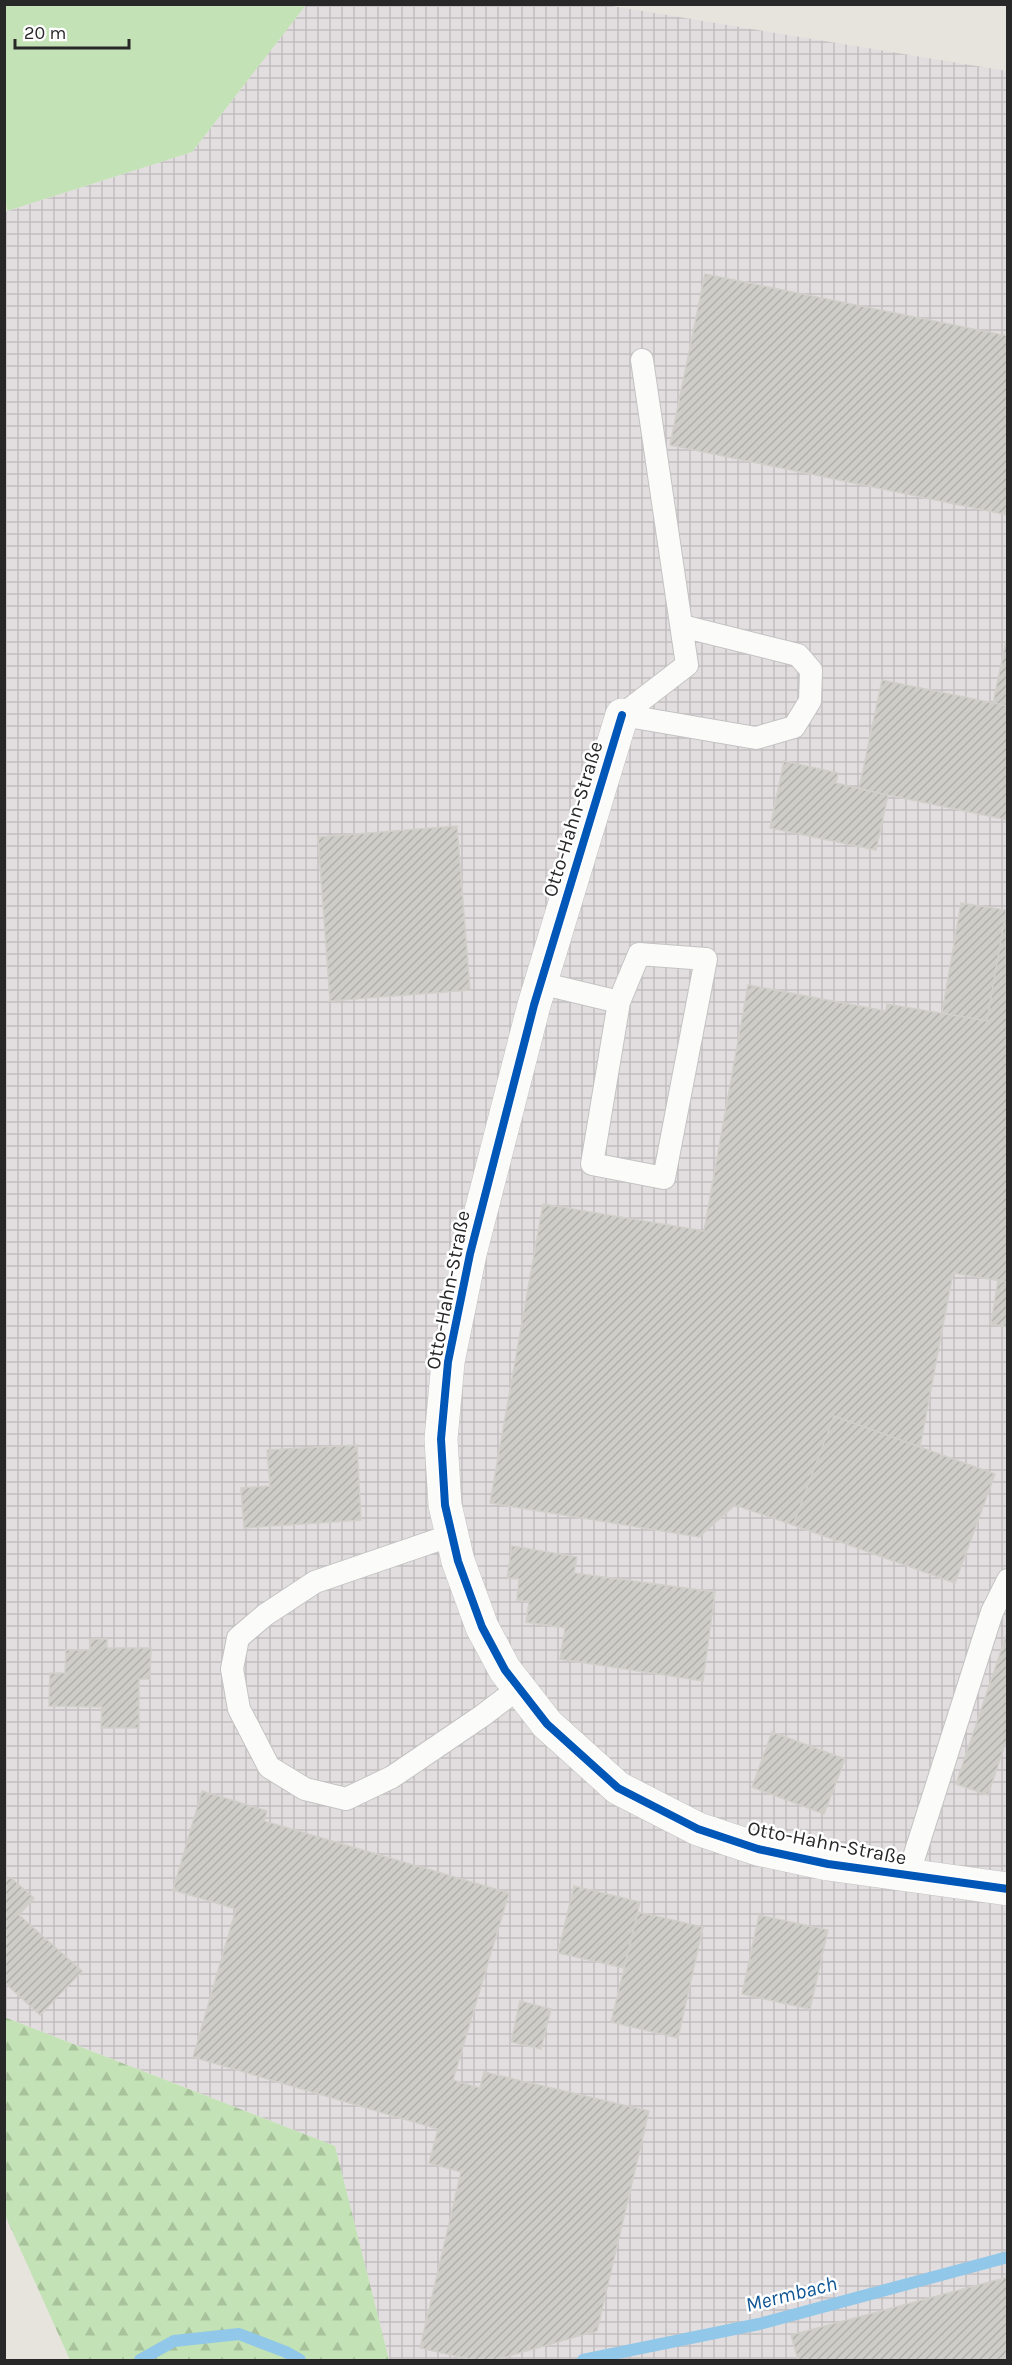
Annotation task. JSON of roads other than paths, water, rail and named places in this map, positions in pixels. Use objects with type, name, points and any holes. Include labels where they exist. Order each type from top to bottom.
[{"type":"street","name":"Otto-Hahn-Straße","points":[[622,715],[540,983],[470,1254],[448,1362],[441,1439],[445,1505],[458,1561],[482,1628],[505,1670],[547,1724],[618,1788],[698,1829],[758,1849],[828,1864],[1008,1889]]},
{"type":"lane","points":[[622,715],[687,665],[642,360]]},
{"type":"lane","points":[[622,715],[756,738],[794,726],[810,701],[811,670],[798,655],[682,626]]},
{"type":"lane","points":[[639,954],[706,959],[664,1178],[592,1164],[620,1002],[639,954]]},
{"type":"lane","points":[[540,983],[620,1002]]},
{"type":"lane","points":[[452,1535],[315,1582],[265,1615],[238,1638],[232,1669],[239,1709],[269,1767],[305,1789],[346,1799],[393,1777],[519,1688]]},
{"type":"lane","points":[[908,1876],[992,1612],[1008,1580]]},
{"type":"waterway","name":"Mermbach","points":[[583,2360],[759,2324],[1008,2257]]},
{"type":"waterway","name":"Mermbach","points":[[140,2360],[174,2341],[239,2334],[286,2352],[300,2360]]}]
